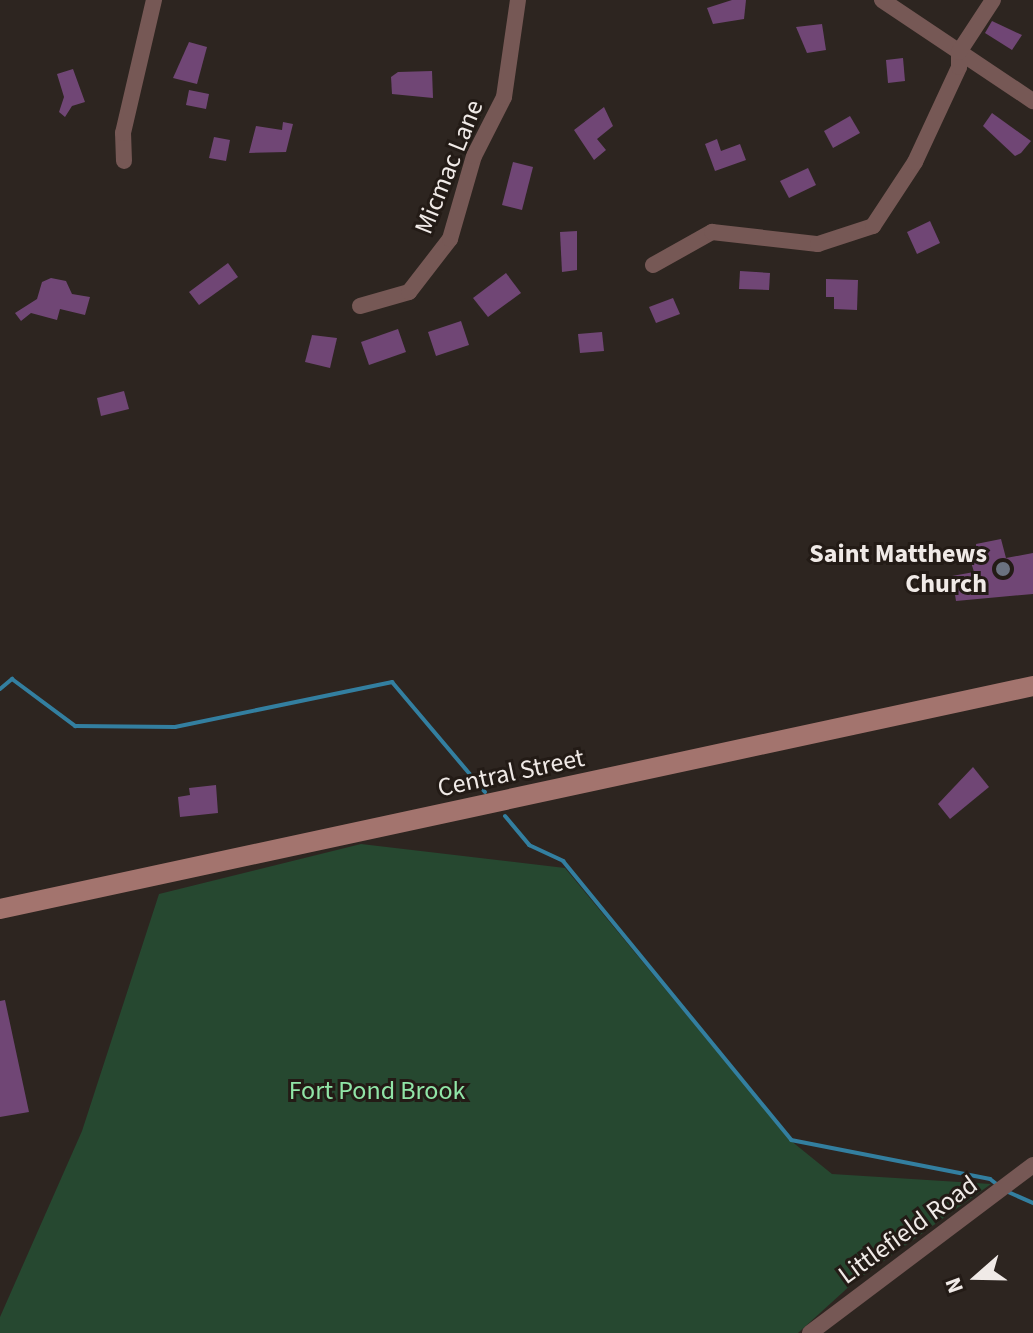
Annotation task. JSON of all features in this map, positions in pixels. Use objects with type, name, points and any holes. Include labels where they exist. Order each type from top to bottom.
[{"type":"street","points":[[124,161],[123,133],[154,0]]},
{"type":"street","name":"Micmac Lane","points":[[360,306],[409,292],[450,239],[474,156],[504,97],[518,0]]},
{"type":"street","points":[[882,0],[1033,101]]},
{"type":"street","points":[[653,265],[712,232],[818,244],[873,226],[915,162],[959,67],[959,52],[993,0]]},
{"type":"street","name":"Central Street","points":[[0,909],[1033,686]]},
{"type":"street","name":"Littlefield Road","points":[[810,1333],[996,1196],[1033,1165]]},
{"type":"green space","name":"Fort Pond Brook","points":[[361,844],[565,868],[790,1140],[832,1174],[991,1184],[853,1283],[798,1333],[0,1333],[0,1317],[82,1131],[159,894]]},
{"type":"building","points":[[732,0],[746,0],[744,19],[713,24],[707,8]]},
{"type":"building","points":[[992,21],[1022,35],[1012,50],[985,33]]},
{"type":"building","points":[[822,24],[826,50],[807,53],[796,27]]},
{"type":"building","points":[[189,42],[207,47],[197,84],[173,78]]},
{"type":"building","points":[[903,58],[905,81],[888,83],[886,60]]},
{"type":"building","points":[[73,69],[85,102],[72,106],[65,117],[59,112],[64,97],[57,74]]},
{"type":"building","points":[[432,71],[433,98],[392,94],[391,77],[398,72]]},
{"type":"building","points":[[189,90],[209,94],[206,109],[186,105]]},
{"type":"building","points":[[604,107],[613,126],[597,139],[606,150],[594,160],[574,130]]},
{"type":"building","points":[[992,113],[1031,141],[1021,153],[1015,156],[983,126]]},
{"type":"building","points":[[850,116],[860,133],[833,148],[824,131]]},
{"type":"building","points":[[283,122],[293,124],[286,152],[249,153],[256,126],[282,130]]},
{"type":"building","points":[[214,137],[230,140],[226,161],[209,158]]},
{"type":"building","points":[[717,139],[721,151],[740,144],[746,160],[715,171],[705,144]]},
{"type":"building","points":[[513,162],[533,167],[522,210],[502,205]]},
{"type":"building","points":[[808,168],[816,185],[789,198],[780,181]]},
{"type":"building","points":[[930,221],[940,243],[917,254],[907,232]]},
{"type":"building","points":[[577,231],[577,270],[562,272],[560,232]]},
{"type":"building","points":[[228,263],[238,277],[199,305],[189,292]]},
{"type":"building","points":[[740,271],[770,273],[769,290],[739,289]]},
{"type":"building","points":[[506,273],[521,293],[488,317],[473,298]]},
{"type":"building","points":[[51,278],[66,281],[72,294],[90,297],[85,315],[60,309],[57,320],[31,313],[21,321],[15,313],[37,299],[42,282]]},
{"type":"building","points":[[826,279],[858,280],[857,310],[834,309],[834,297],[826,297]]},
{"type":"building","points":[[673,298],[680,314],[656,323],[649,307]]},
{"type":"building","points":[[461,321],[469,345],[436,356],[428,332]]},
{"type":"building","points":[[398,329],[406,352],[369,365],[361,342]]},
{"type":"building","points":[[602,332],[604,351],[580,353],[578,334]]},
{"type":"building","points":[[312,335],[337,338],[330,368],[305,362]]},
{"type":"building","points":[[124,391],[129,409],[101,416],[97,398]]},
{"type":"building","name":"Saint Matthews Church","points":[[1001,539],[1006,558],[1033,553],[1033,594],[956,601],[952,576],[974,572],[970,559],[977,558],[976,544]]},
{"type":"building","points":[[973,767],[989,787],[950,819],[938,804]]},
{"type":"building","points":[[216,785],[218,813],[180,817],[178,797],[190,795],[189,788]]},
{"type":"building","points":[[5,1000],[29,1112],[0,1117],[0,1001]]},
{"type":"waterway","name":"Fort Pond Brook","points":[[0,689],[12,679],[75,726],[175,727],[392,682],[485,792]]},
{"type":"waterway","name":"Fort Pond Brook","points":[[505,816],[529,845],[563,861],[791,1140],[990,1179],[999,1186]]},
{"type":"waterway","name":"Fort Pond Brook","points":[[1006,1191],[1033,1203]]},
{"type":"place","name":"Saint Matthews Church","points":[[1003,569]]}]
